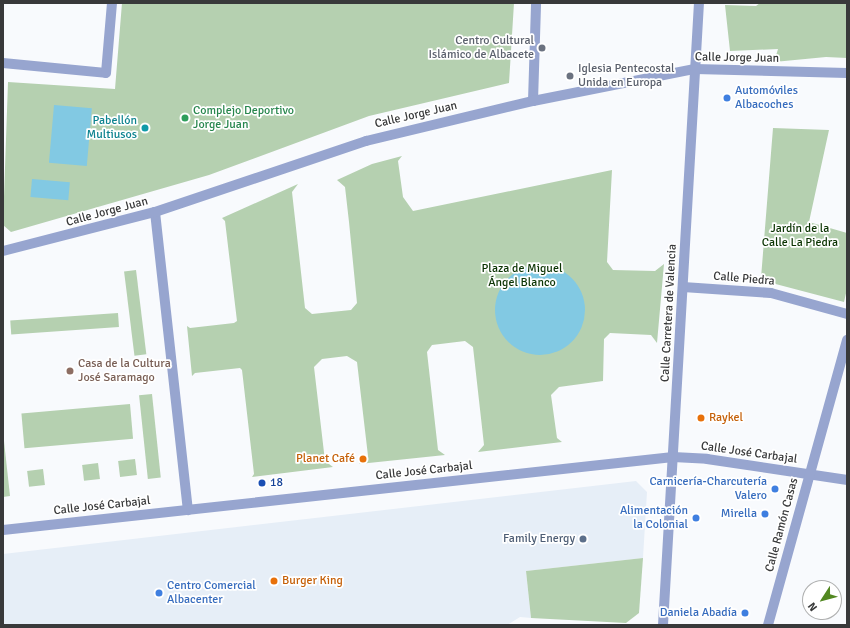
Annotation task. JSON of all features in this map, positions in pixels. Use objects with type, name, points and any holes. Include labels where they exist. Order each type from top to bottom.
[{"type":"street","points":[[3,63],[106,73],[112,3]]},
{"type":"street","points":[[533,101],[536,3]]},
{"type":"street","name":"Calle Carretera de Valencia","points":[[663,625],[699,3]]},
{"type":"street","name":"Calle Jorge Juan","points":[[3,251],[155,212],[366,140],[533,101],[695,69],[847,73]]},
{"type":"street","points":[[155,212],[188,510]]},
{"type":"street","name":"Calle Piedra","points":[[683,287],[771,293],[847,314]]},
{"type":"street","name":"Calle Ramón Casas","points":[[768,625],[847,340]]},
{"type":"street","name":"Calle José Carbajal","points":[[3,530],[673,457],[707,459],[847,480]]},
{"type":"shaded area","points":[[636,481],[647,492],[643,558],[526,571],[531,618],[520,617],[507,625],[3,625],[3,554]]},
{"type":"green space","name":"Complejo Deportivo Jorge Juan","points":[[122,3],[514,3],[509,83],[369,116],[209,175],[11,232],[3,225],[8,82],[115,89]]},
{"type":"green space","points":[[760,3],[847,3],[847,58],[826,57],[774,62],[778,49],[730,51],[725,5],[756,6]]},
{"type":"green space","name":"Jardín de la Calle La Piedra","points":[[773,128],[829,130],[809,222],[847,233],[847,289],[844,302],[768,282],[761,278]]},
{"type":"green space","name":"Plaza de Miguel Ángel Blanco","points":[[402,156],[398,161],[403,197],[413,211],[612,170],[607,262],[613,270],[655,271],[664,264],[657,343],[651,335],[610,333],[604,339],[603,381],[559,387],[551,395],[557,438],[562,442],[478,452],[484,445],[473,347],[465,341],[432,345],[427,352],[438,450],[445,455],[359,464],[368,456],[357,362],[347,356],[322,359],[314,367],[325,461],[333,467],[252,477],[254,474],[242,370],[240,368],[195,373],[192,376],[187,326],[190,328],[234,323],[237,321],[225,221],[222,218],[298,184],[292,192],[305,308],[312,314],[351,310],[357,303],[349,222],[345,187],[337,180],[372,164]]},
{"type":"green space","points":[[136,270],[146,354],[134,356],[124,271]]},
{"type":"green space","points":[[118,313],[119,327],[11,334],[10,321]]},
{"type":"green space","points":[[152,394],[161,478],[148,479],[139,395]]},
{"type":"green space","points":[[130,404],[133,439],[24,448],[21,413]]},
{"type":"green space","points":[[3,432],[10,496],[3,497]]},
{"type":"green space","points":[[135,459],[137,475],[120,477],[118,461]]},
{"type":"green space","points":[[98,463],[100,479],[84,481],[82,465]]},
{"type":"green space","points":[[43,469],[45,485],[29,487],[27,471]]},
{"type":"green space","points":[[643,558],[639,613],[626,623],[531,618],[526,571]]},
{"type":"water","points":[[54,105],[92,108],[87,166],[49,163]]},
{"type":"water","points":[[32,179],[70,182],[68,200],[30,197]]},
{"type":"water","points":[[540,265],[557,269],[572,278],[581,293],[585,310],[581,327],[572,342],[557,351],[540,355],[523,351],[508,342],[499,327],[495,310],[499,293],[508,278],[523,269]]},
{"type":"place","name":"Centro Cultural Islámico de Albacete","points":[[542,48]]},
{"type":"place","name":"Iglesia Pentecostal Unida en Europa","points":[[570,76]]},
{"type":"place","name":"Automóviles Albacoches","points":[[727,98]]},
{"type":"place","name":"Complejo Deportivo Jorge Juan","points":[[185,118]]},
{"type":"place","name":"Pabellón Multiusos","points":[[145,128]]},
{"type":"place","name":"Casa de la Cultura José Saramago","points":[[70,371]]},
{"type":"place","name":"Raykel","points":[[701,418]]},
{"type":"place","name":"Planet Café","points":[[363,459]]},
{"type":"place","name":"18","points":[[262,483]]},
{"type":"place","name":"Carnicería-Charcutería Valero","points":[[775,489]]},
{"type":"place","name":"Mirella","points":[[765,514]]},
{"type":"place","name":"Alimentación la Colonial","points":[[696,518]]},
{"type":"place","name":"Family Energy","points":[[583,539]]},
{"type":"place","name":"Burger King","points":[[274,581]]},
{"type":"place","name":"Centro Comercial Albacenter","points":[[159,593]]},
{"type":"place","name":"Daniela Abadía","points":[[745,613]]}]
